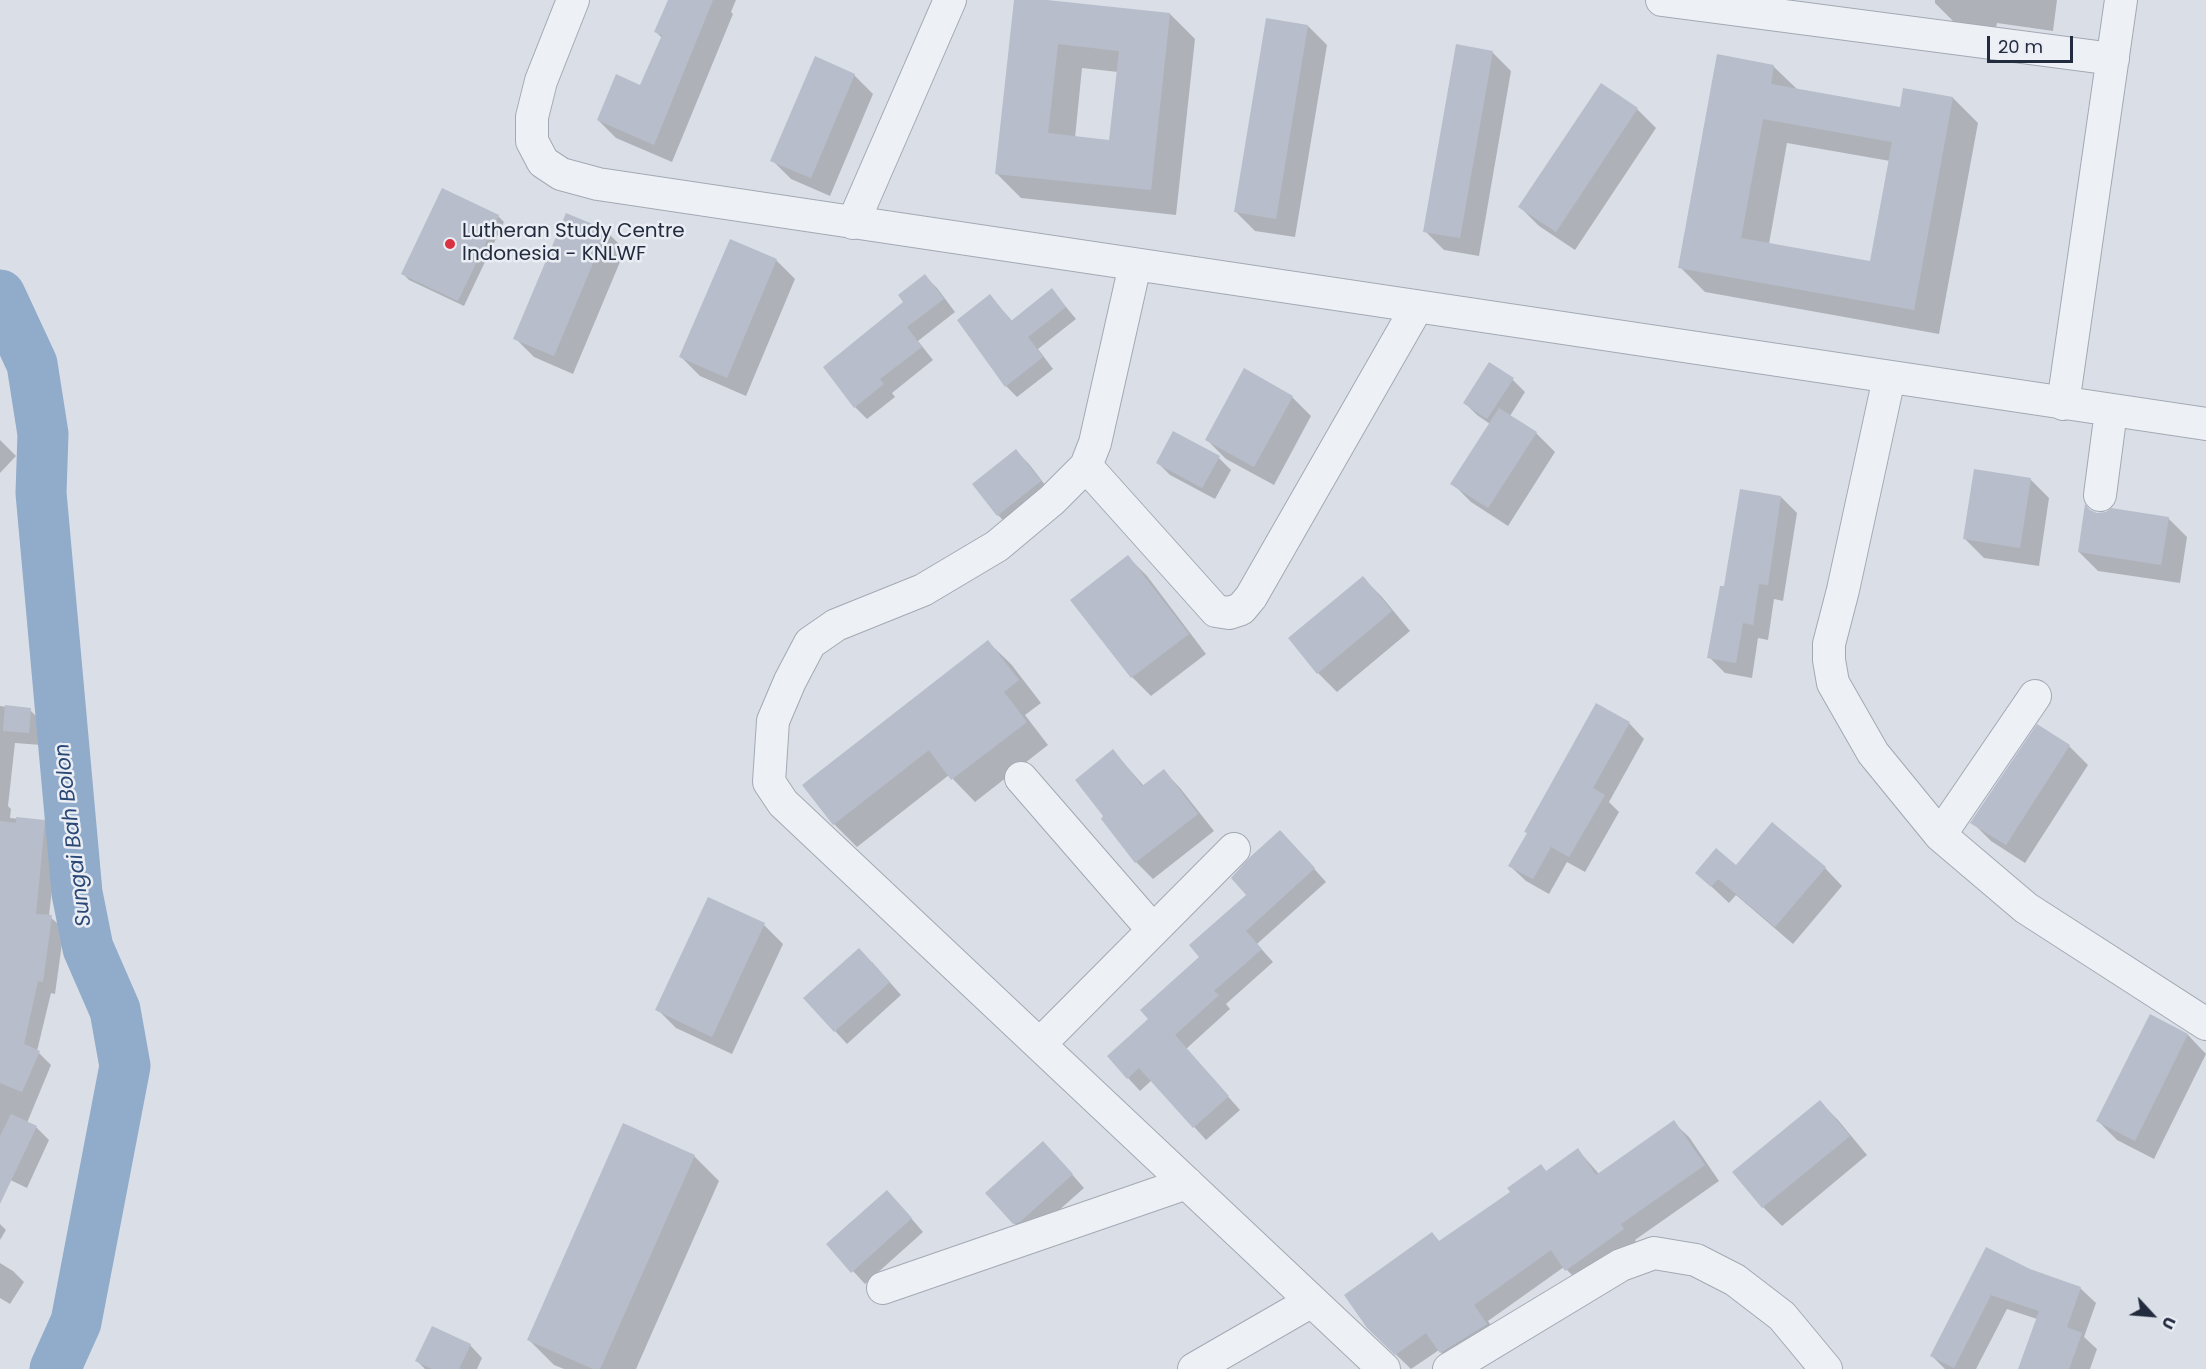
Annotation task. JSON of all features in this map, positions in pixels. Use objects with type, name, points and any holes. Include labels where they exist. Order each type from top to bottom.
[{"type":"lane","points":[[573,0],[541,81],[532,117],[532,141],[543,162],[561,174],[598,184],[2206,424]]},
{"type":"lane","points":[[853,223],[950,0]]},
{"type":"lane","points":[[1662,0],[2113,59]]},
{"type":"lane","points":[[2063,404],[2121,0]]},
{"type":"lane","points":[[1135,265],[1095,443],[1086,466],[1052,500],[997,546],[923,590],[836,625],[810,643],[773,721],[769,782],[783,803],[1384,1369]]},
{"type":"lane","points":[[1086,466],[1216,611],[1229,613],[1241,609],[1251,597],[1417,307]]},
{"type":"lane","points":[[1889,378],[1843,590],[1833,623],[1829,645],[1833,683],[1873,753],[1940,835],[2026,908],[2206,1024]]},
{"type":"lane","points":[[2100,495],[2112,411]]},
{"type":"lane","points":[[1940,835],[2035,696]]},
{"type":"lane","points":[[1021,778],[1153,930]]},
{"type":"lane","points":[[1040,1044],[1234,849]]},
{"type":"lane","points":[[883,1288],[1187,1183]]},
{"type":"lane","points":[[1449,1369],[1621,1266],[1654,1253],[1696,1260],[1735,1280],[1782,1316],[1826,1369]]},
{"type":"lane","points":[[1194,1369],[1312,1301]]},
{"type":"building","points":[[668,0],[713,0],[654,145],[597,120],[616,74],[640,85],[662,35],[654,32]]},
{"type":"building","points":[[1014,0],[1047,0],[1170,13],[1151,190],[995,174]],"holes":[[[1058,44],[1119,51],[1109,140],[1048,133]]]},
{"type":"building","points":[[1266,18],[1308,25],[1276,219],[1234,212]]},
{"type":"building","points":[[1456,44],[1493,51],[1460,238],[1423,232]]},
{"type":"building","points":[[1717,54],[1774,65],[1771,84],[1900,107],[1903,88],[1953,97],[1914,310],[1678,268]],"holes":[[[1763,119],[1892,142],[1870,261],[1741,238]]]},
{"type":"building","points":[[815,56],[855,74],[811,178],[770,161]]},
{"type":"building","points":[[1601,83],[1638,108],[1556,232],[1518,207]]},
{"type":"building","name":"Lutheran Study Centre Indonesia - KNLWF","points":[[442,188],[499,215],[458,301],[401,274]]},
{"type":"building","points":[[566,213],[607,230],[554,356],[513,339]]},
{"type":"building","points":[[730,239],[777,259],[727,378],[679,357]]},
{"type":"building","points":[[925,274],[944,299],[907,327],[922,347],[880,379],[884,384],[854,408],[823,367],[903,302],[898,295]]},
{"type":"building","points":[[1052,288],[1066,307],[1028,337],[1043,357],[1005,387],[957,320],[990,294],[1011,321]]},
{"type":"building","points":[[1489,362],[1514,378],[1487,419],[1463,403]]},
{"type":"building","points":[[1244,368],[1293,396],[1254,467],[1205,440]]},
{"type":"building","points":[[1499,408],[1537,432],[1488,508],[1450,484]]},
{"type":"building","points":[[1173,431],[1220,456],[1202,488],[1156,463]]},
{"type":"building","points":[[1016,449],[1041,481],[997,516],[972,484]]},
{"type":"building","points":[[1974,469],[2031,478],[2020,548],[1963,539]]},
{"type":"building","points":[[1740,489],[1781,496],[1768,585],[1759,584],[1753,625],[1743,623],[1736,663],[1707,658],[1720,586],[1724,586]]},
{"type":"building","points":[[2085,504],[2097,513],[2106,512],[2111,508],[2169,517],[2161,565],[2078,552]]},
{"type":"building","points":[[1128,555],[1189,634],[1131,678],[1070,600]]},
{"type":"building","points":[[1363,576],[1392,611],[1317,674],[1288,638]]},
{"type":"building","points":[[988,640],[1019,680],[1004,692],[1027,722],[951,780],[929,750],[833,825],[802,785]]},
{"type":"building","points":[[1596,703],[1630,722],[1593,788],[1605,795],[1569,857],[1551,847],[1533,879],[1508,866],[1527,833],[1524,832]]},
{"type":"building","points":[[5,705],[31,708],[29,733],[3,731]]},
{"type":"building","points":[[2037,724],[2070,745],[2006,845],[1970,823]]},
{"type":"building","points":[[1113,749],[1142,786],[1164,769],[1198,814],[1135,863],[1075,780]]},
{"type":"building","points":[[16,817],[45,820],[36,914],[52,915],[43,982],[38,981],[24,1044],[40,1051],[22,1092],[0,1083],[0,821],[16,823]]},
{"type":"building","points":[[1772,822],[1826,867],[1775,927],[1718,879],[1711,887],[1695,873],[1716,848],[1736,865]]},
{"type":"building","points":[[1280,830],[1315,868],[1246,931],[1262,949],[1214,991],[1219,995],[1175,1035],[1229,1096],[1193,1128],[1139,1068],[1127,1079],[1107,1056],[1148,1019],[1140,1010],[1199,957],[1189,945],[1246,895],[1231,878]]},
{"type":"building","points":[[708,897],[765,923],[712,1037],[655,1010]]},
{"type":"building","points":[[859,948],[890,982],[834,1032],[803,998]]},
{"type":"building","points":[[2150,1014],[2188,1034],[2135,1141],[2096,1121]]},
{"type":"building","points":[[1820,1100],[1850,1136],[1762,1208],[1732,1172]]},
{"type":"building","points":[[11,1114],[37,1126],[0,1204],[0,1136]]},
{"type":"building","points":[[1674,1120],[1705,1165],[1621,1224],[1624,1229],[1565,1271],[1551,1250],[1474,1305],[1487,1324],[1440,1353],[1426,1333],[1395,1355],[1367,1328],[1344,1295],[1432,1232],[1439,1241],[1510,1192],[1507,1188],[1541,1164],[1546,1171],[1578,1148],[1596,1175]]},
{"type":"building","points":[[623,1123],[695,1155],[600,1369],[593,1369],[527,1340]]},
{"type":"building","points":[[1043,1141],[1073,1174],[1020,1222],[1013,1224],[985,1193]]},
{"type":"building","points":[[887,1190],[912,1218],[851,1273],[826,1244]]},
{"type":"building","points":[[1986,1247],[2030,1269],[2081,1287],[2067,1327],[2082,1333],[2069,1369],[2018,1369],[2039,1311],[1991,1295],[1954,1368],[1930,1356]]},
{"type":"building","points":[[432,1326],[471,1344],[459,1369],[432,1369],[415,1361]]},
{"type":"waterway","name":"Sungai Bah Bolon","points":[[0,295],[32,364],[43,434],[41,493],[77,893],[88,948],[115,1010],[125,1066],[76,1322],[55,1369]]},
{"type":"place","name":"Lutheran Study Centre Indonesia - KNLWF","points":[[450,244]]}]
